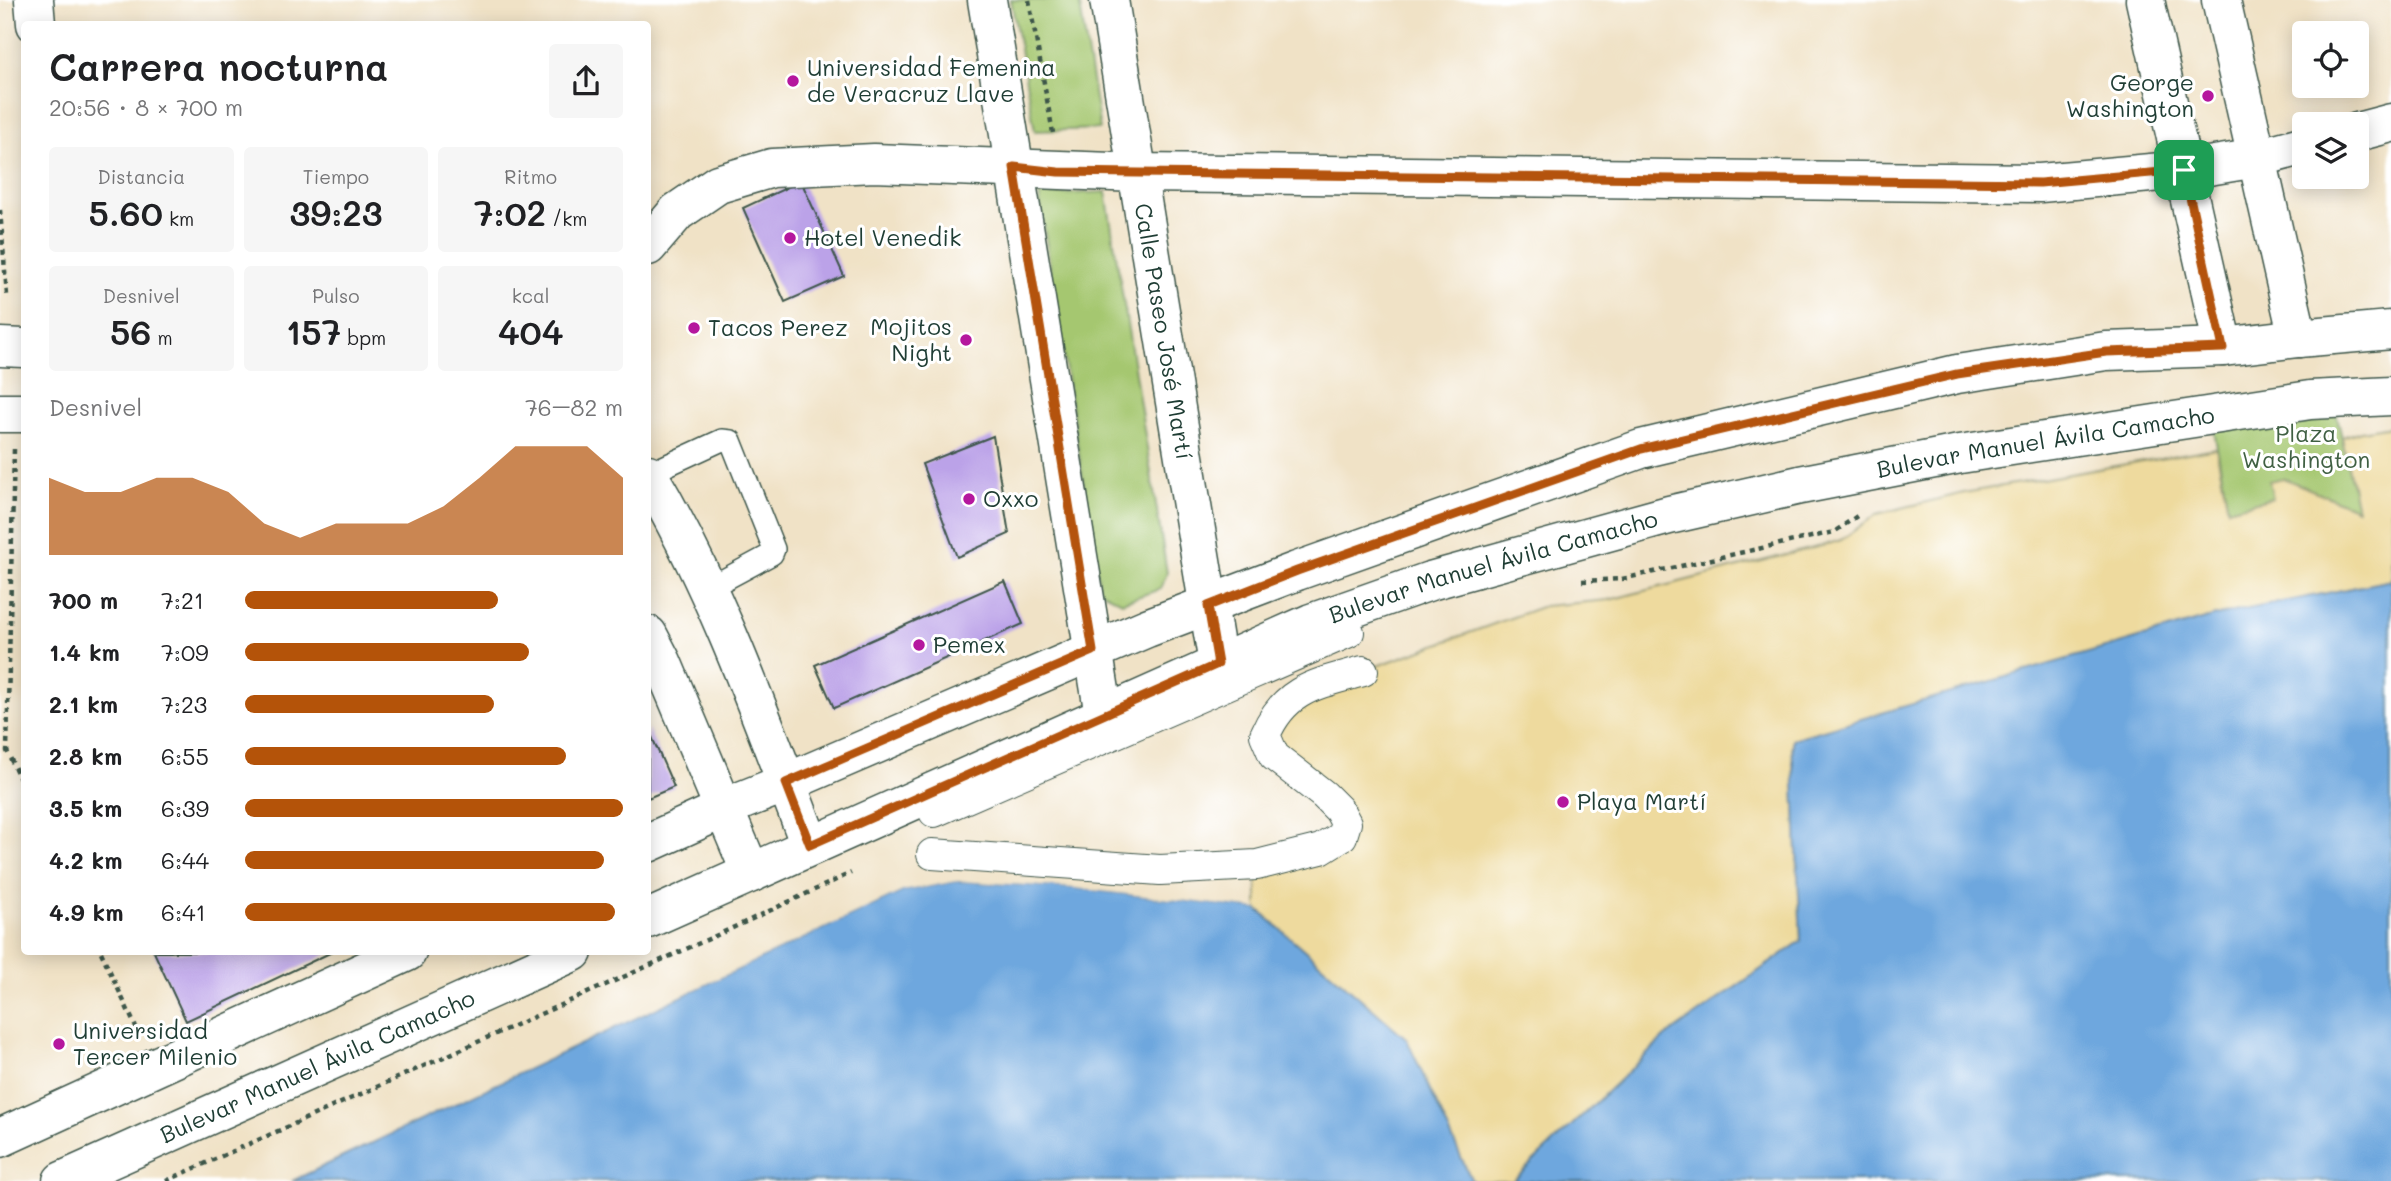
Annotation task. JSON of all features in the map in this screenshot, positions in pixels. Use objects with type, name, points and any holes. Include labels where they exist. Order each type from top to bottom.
[{"type":"main road","points":[[34,0],[36,21]]},
{"type":"main road","points":[[987,0],[1104,715]]},
{"type":"main road","name":"Calle Paseo José Martí","points":[[1110,0],[1218,664]]},
{"type":"main road","points":[[2145,0],[2223,348]]},
{"type":"main road","points":[[2221,0],[2298,338]]},
{"type":"main road","points":[[2369,129],[2391,123]]},
{"type":"main road","points":[[651,242],[677,212],[718,184],[772,168],[874,163],[1014,167],[1058,172],[2040,183],[2184,170],[2257,158],[2292,149]]},
{"type":"main road","points":[[651,842],[1093,651],[1297,571],[1641,449],[1957,374],[2106,352],[2223,348],[2391,330]]},
{"type":"main road","points":[[0,347],[21,348]]},
{"type":"main road","name":"Bulevar Manuel Ávila Camacho","points":[[651,918],[1311,623],[1430,580],[1669,515],[1800,485],[1960,454],[2298,402],[2391,396]]},
{"type":"main road","points":[[651,488],[729,634],[810,845]]},
{"type":"main road","points":[[651,641],[751,873]]},
{"type":"main road","points":[[0,1138],[400,955]]},
{"type":"main road","name":"Bulevar Manuel Ávila Camacho","points":[[62,1181],[566,955]]},
{"type":"street","points":[[917,819],[1349,632]]},
{"type":"street","points":[[932,854],[1160,870],[1256,865],[1321,849],[1342,836],[1346,823],[1339,810],[1324,795],[1274,756],[1265,736],[1272,718],[1284,702],[1315,684],[1363,671]]},
{"type":"lane","points":[[651,488],[723,440],[731,441],[774,549],[772,554],[707,589]]},
{"type":"path","points":[[0,210],[7,295]]},
{"type":"path","points":[[13,413],[7,751],[21,781]]},
{"type":"path","points":[[102,955],[154,1067]]},
{"type":"green space","points":[[1011,0],[1079,0],[1100,129],[1035,131]]},
{"type":"green space","points":[[1106,192],[1167,573],[1161,589],[1122,602],[1100,591],[1039,195]]},
{"type":"green space","name":"Plaza Washington","points":[[2335,406],[2357,509],[2283,478],[2273,498],[2228,509],[2213,425]]},
{"type":"sand","name":"Playa Martí","points":[[2391,426],[2391,580],[2219,615],[1792,739],[1801,941],[1665,1037],[1513,1181],[1472,1181],[1406,1038],[1257,909],[1257,865],[1342,836],[1274,756],[1272,718],[1363,671],[1544,606],[1609,600],[1825,545],[1841,540],[1877,514],[1964,493],[2216,448],[2228,509],[2273,498],[2269,481],[2283,478],[2357,509],[2342,437]]},
{"type":"water","points":[[2391,580],[2391,1181],[1513,1181],[1665,1037],[1801,941],[1792,739],[2219,615]]},
{"type":"water","points":[[958,881],[1074,888],[1257,909],[1406,1038],[1472,1181],[292,1181],[903,891]]},
{"type":"pier","points":[[958,877],[1074,885],[1257,906],[1257,909],[1074,888],[958,881],[903,891],[289,1181],[901,888]]},
{"type":"building","points":[[801,181],[844,276],[785,302],[743,208]]},
{"type":"building","name":"Oxxo","points":[[993,436],[1009,534],[957,557],[922,464]]},
{"type":"building","name":"Pemex","points":[[1005,581],[1023,624],[834,708],[815,665]]},
{"type":"building","points":[[651,735],[674,787],[651,797]]},
{"type":"building","points":[[155,955],[326,955],[186,1021]]},
{"type":"place","name":"Universidad Femenina de Veracruz Llave","points":[[793,81]]},
{"type":"place","name":"George Washington","points":[[2208,96]]},
{"type":"place","name":"Hotel Venedik","points":[[790,238]]},
{"type":"place","name":"Tacos Perez","points":[[694,328]]},
{"type":"place","name":"Mojitos Night","points":[[966,340]]},
{"type":"place","name":"Oxxo","points":[[969,499]]},
{"type":"place","name":"Pemex","points":[[919,645]]},
{"type":"place","name":"Playa Martí","points":[[1563,802]]},
{"type":"place","name":"Universidad Tercer Milenio","points":[[59,1044]]},
{"type":"route","points":[[1014,167],[1058,172],[2040,183],[2184,170],[2223,348],[2106,352],[1957,374],[1641,449],[1297,571],[1208,606],[1218,664],[810,845],[786,783],[1093,651],[1014,167]]}]
